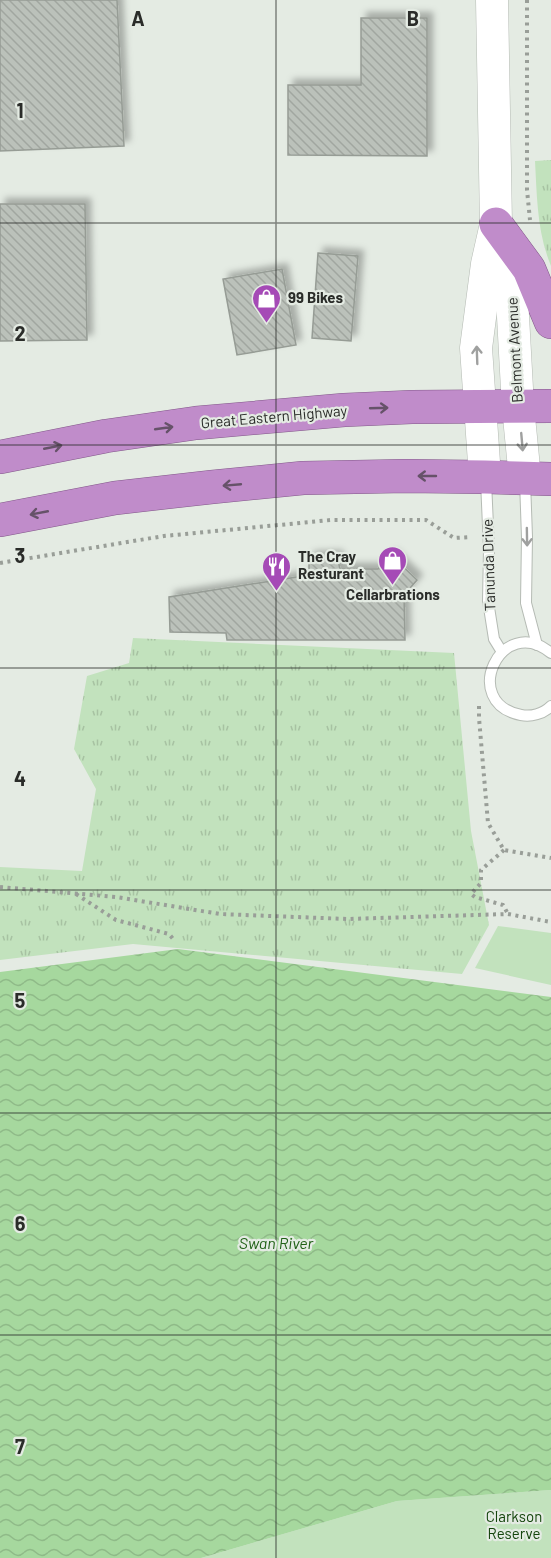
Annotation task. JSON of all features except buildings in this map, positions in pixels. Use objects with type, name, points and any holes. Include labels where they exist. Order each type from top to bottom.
[{"type":"highway","points":[[496,224],[529,269],[551,322]]},
{"type":"highway","name":"Great Eastern Highway","points":[[0,457],[106,436],[196,423],[344,410],[551,406]]},
{"type":"highway","points":[[0,520],[115,498],[303,478],[406,476],[538,479]]},
{"type":"main road","name":"Belmont Avenue","points":[[485,477],[476,348],[486,264],[496,224],[492,0]]},
{"type":"main road","name":"Belmont Avenue","points":[[496,224],[510,262],[518,407],[538,479]]},
{"type":"lane","name":"Tanunda Drive","points":[[485,477],[489,601],[494,639],[502,652]]},
{"type":"lane","points":[[537,645],[526,603],[527,537],[538,479]]},
{"type":"lane","points":[[551,653],[537,645],[524,643],[512,645],[495,660],[489,678],[495,699],[513,714],[537,715],[551,706]]},
{"type":"path","points":[[527,0],[527,190],[530,222]]},
{"type":"path","points":[[0,563],[164,536],[331,520],[426,520],[454,538]]},
{"type":"path","points":[[491,687],[480,694],[479,718],[488,823],[504,850],[551,858]]},
{"type":"path","points":[[504,850],[481,870],[480,883],[471,894],[503,905],[508,914]]},
{"type":"path","points":[[0,887],[116,897],[220,915],[347,919],[508,914],[551,922]]},
{"type":"path","points":[[75,893],[116,920],[169,934],[174,940]]},
{"type":"green space","points":[[551,160],[551,266],[540,227],[535,161]]},
{"type":"green space","points":[[133,638],[454,653],[471,831],[489,925],[462,974],[133,944],[0,960],[0,867],[82,871],[96,789],[74,749],[87,676],[129,663]]},
{"type":"green space","points":[[498,926],[551,933],[551,985],[475,968]]},
{"type":"green space","name":"Clarkson Reserve","points":[[551,1490],[551,1558],[201,1558],[397,1501]]},
{"type":"water","name":"Swan River","points":[[178,949],[551,997],[551,1490],[397,1501],[201,1558],[0,1558],[0,972]]},
{"type":"place","name":"99 Bikes","points":[[267,324]]},
{"type":"place","name":"Cellarbrations","points":[[393,586]]},
{"type":"place","name":"The Cray Resturant","points":[[277,592]]}]
